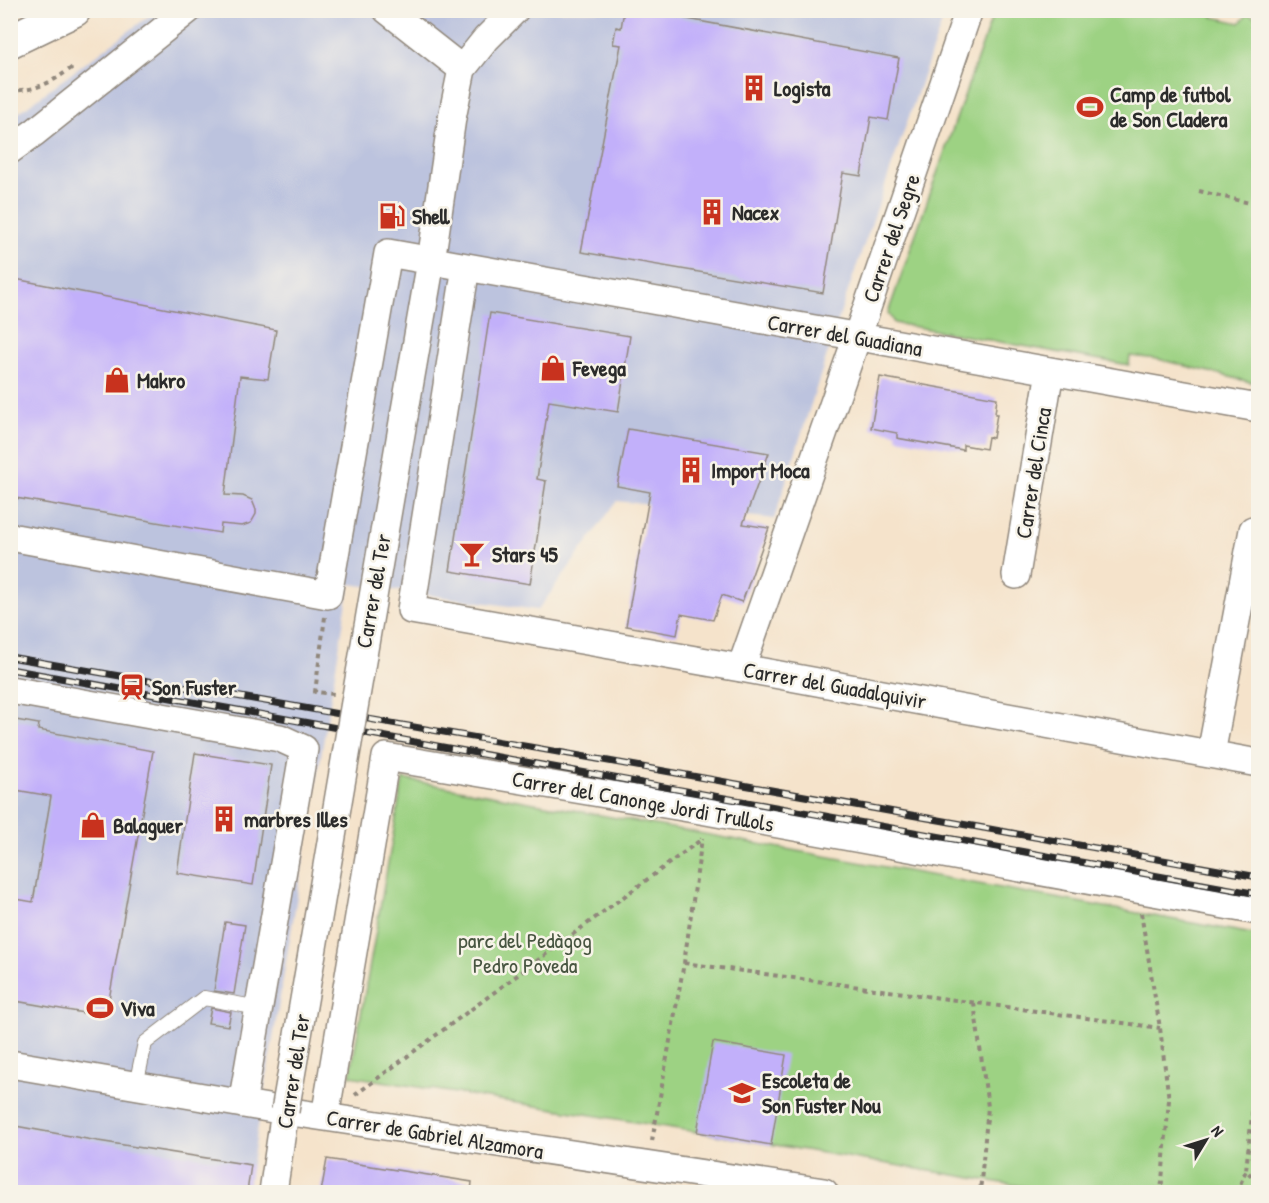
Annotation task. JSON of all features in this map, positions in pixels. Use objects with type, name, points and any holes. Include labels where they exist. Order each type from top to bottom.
[{"type":"street","points":[[10,41],[74,10]]},
{"type":"street","points":[[10,150],[188,10]]},
{"type":"street","points":[[387,10],[462,69]]},
{"type":"street","name":"Carrer del Ter","points":[[273,1192],[462,69],[486,39],[515,10]]},
{"type":"street","name":"Carrer del Segre","points":[[741,668],[969,10]]},
{"type":"street","name":"Carrer del Guadiana","points":[[328,596],[388,253],[1258,408]]},
{"type":"street","name":"Carrer del Ter","points":[[411,610],[466,267]]},
{"type":"street","name":"Carrer del Cinca","points":[[1016,575],[1050,371]]},
{"type":"street","points":[[1211,754],[1252,530]]},
{"type":"street","points":[[10,537],[328,596]]},
{"type":"street","name":"Carrer del Guadalquivir","points":[[411,610],[1258,763]]},
{"type":"street","points":[[10,690],[280,738],[304,749],[242,1104]]},
{"type":"street","name":"Carrer del Canonge Jordi Trullols","points":[[325,1117],[386,757],[706,811],[1258,911]]},
{"type":"street","name":"Carrer de Gabriel Alzamora","points":[[10,1064],[285,1111],[825,1192]]},
{"type":"lane","points":[[136,1085],[145,1043],[204,998],[259,1008]]},
{"type":"path","points":[[10,90],[38,88],[54,81],[75,66]]},
{"type":"path","points":[[1199,191],[1258,206]]},
{"type":"path","points":[[315,692],[328,596]]},
{"type":"path","points":[[647,1166],[684,963],[706,811]]},
{"type":"path","points":[[325,1117],[702,839]]},
{"type":"path","points":[[1137,889],[1160,1028],[1169,1100],[1161,1192]]},
{"type":"path","points":[[684,963],[1160,1028]]},
{"type":"path","points":[[974,1003],[988,1107],[980,1192]]},
{"type":"path","points":[[1237,1192],[1246,1170],[1254,1096],[1258,1086]]},
{"type":"path","points":[[1246,1170],[1258,1183]]},
{"type":"shaded area","name":"Son Fuster","points":[[156,11],[946,11],[842,308],[774,519],[617,501],[538,610],[350,584],[247,1192],[11,1192],[10,119]]},
{"type":"green space","name":"Camp de futbol de Son Cladera","points":[[1215,10],[1213,17],[1240,23],[1248,14],[1258,18],[1258,384],[1158,359],[1130,356],[1129,365],[894,323],[888,313],[994,11]]},
{"type":"green space","name":"parc del Pedàgog Pedro Poveda","points":[[403,779],[1258,935],[1258,1192],[1056,1192],[350,1076]]},
{"type":"building","points":[[624,10],[639,10],[899,58],[888,120],[871,117],[861,176],[843,173],[823,293],[581,252],[621,45],[613,44],[616,27],[621,28]]},
{"type":"building","points":[[10,278],[276,330],[268,379],[240,376],[225,495],[243,496],[252,500],[256,514],[251,523],[242,526],[221,524],[220,533],[10,497]]},
{"type":"building","name":"Fevega","points":[[490,313],[630,336],[618,412],[549,401],[537,479],[546,481],[530,584],[450,571]]},
{"type":"building","points":[[880,377],[997,398],[993,438],[988,437],[986,449],[963,445],[963,450],[897,438],[897,433],[871,428]]},
{"type":"building","points":[[628,429],[769,453],[743,524],[769,528],[742,602],[722,595],[713,620],[681,614],[677,635],[626,626],[650,492],[617,486]]},
{"type":"building","name":"Balaguer","points":[[10,719],[39,724],[38,730],[153,751],[106,1017],[10,1000],[10,898],[33,902],[51,796],[10,789]]},
{"type":"building","name":"marbres Illes","points":[[195,753],[271,765],[253,885],[177,873]]},
{"type":"building","points":[[225,922],[245,925],[234,994],[214,991]]},
{"type":"building","points":[[211,1008],[231,1012],[228,1026],[208,1023]]},
{"type":"building","name":"Escoleta de Son Fuster Nou","points":[[713,1042],[786,1055],[771,1145],[697,1132]]},
{"type":"building","points":[[10,1125],[251,1165],[247,1192],[10,1192]]},
{"type":"building","points":[[327,1159],[472,1182],[471,1192],[321,1192]]},
{"type":"railway","points":[[10,657],[1258,877]]},
{"type":"railway","points":[[10,669],[1258,894]]},
{"type":"place","name":"Logista","points":[[754,88]]},
{"type":"place","name":"Camp de futbol de Son Cladera","points":[[1090,107]]},
{"type":"place","name":"Nacex","points":[[712,212]]},
{"type":"place","name":"Shell","points":[[392,216]]},
{"type":"place","name":"Fevega","points":[[553,368]]},
{"type":"place","name":"Makro","points":[[117,380]]},
{"type":"place","name":"Import Moca","points":[[691,470]]},
{"type":"place","name":"Stars 45","points":[[472,554]]},
{"type":"place","name":"Son Fuster","points":[[132,687]]},
{"type":"place","name":"marbres Illes","points":[[224,819]]},
{"type":"place","name":"Balaguer","points":[[93,825]]},
{"type":"place","name":"Viva","points":[[100,1008]]},
{"type":"place","name":"Escoleta de Son Fuster Nou","points":[[742,1093]]}]
